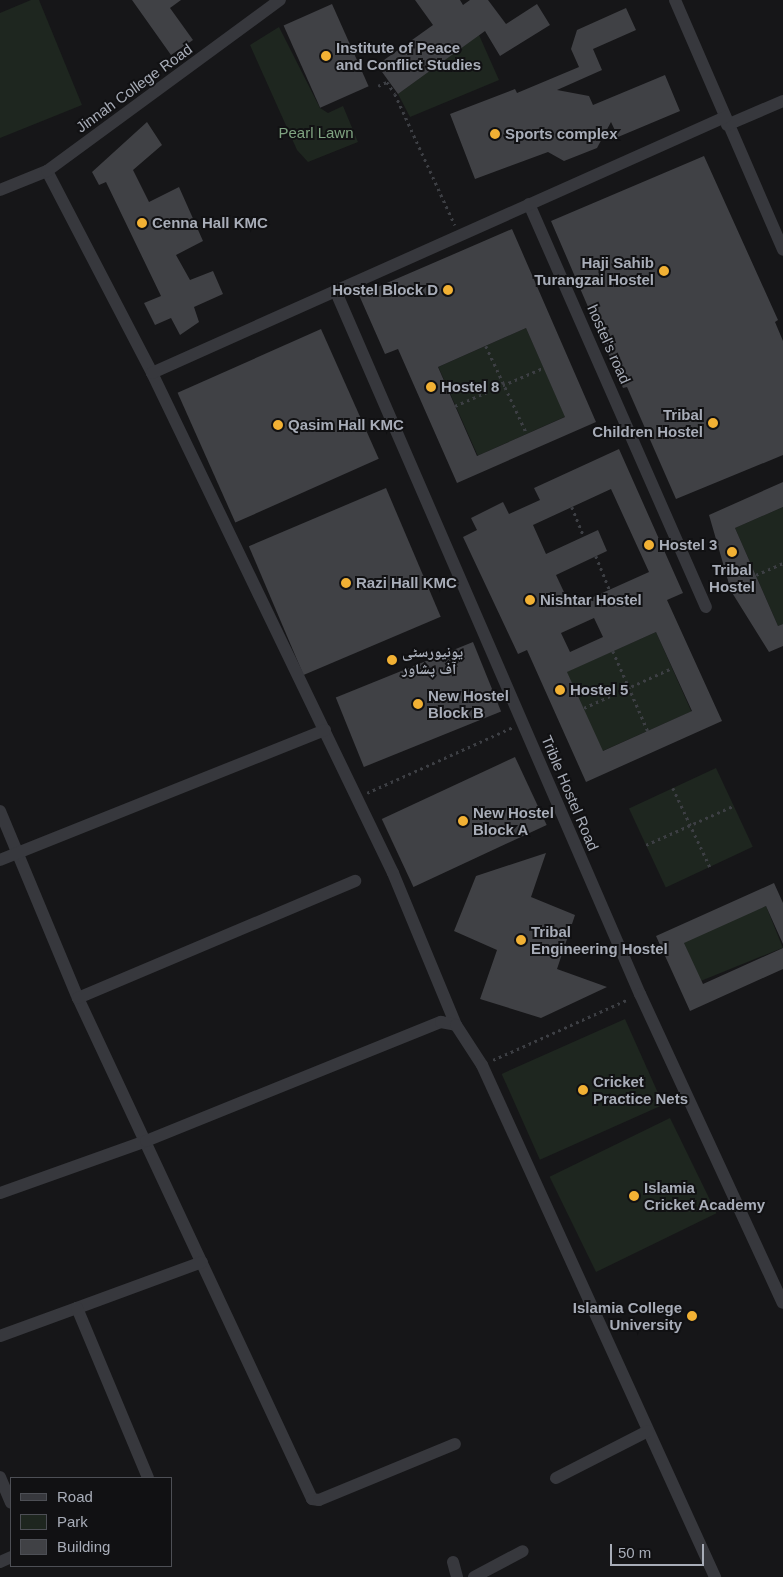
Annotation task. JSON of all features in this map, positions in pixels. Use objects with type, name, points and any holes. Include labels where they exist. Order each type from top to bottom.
[{"type":"street","name":"Jinnah College Road","points":[[0,190],[47,171],[280,0]]},
{"type":"street","points":[[675,0],[783,250]]},
{"type":"street","points":[[152,373],[529,204],[726,121],[783,101]]},
{"type":"street","points":[[47,171],[152,373],[393,873],[456,1025],[482,1065],[715,1577]]},
{"type":"street","name":"hostel's road","points":[[529,204],[706,607]]},
{"type":"street","name":"Trible Hostel Road","points":[[336,292],[640,994],[783,1303]]},
{"type":"street","points":[[0,860],[324,730]]},
{"type":"street","points":[[0,811],[78,998],[312,1499],[319,1500],[456,1444]]},
{"type":"street","points":[[78,998],[354,881]]},
{"type":"street","points":[[0,1193],[146,1141],[441,1022],[456,1025]]},
{"type":"street","points":[[0,1336],[202,1262]]},
{"type":"street","points":[[76,1308],[148,1477]]},
{"type":"street","points":[[556,1478],[648,1431]]},
{"type":"street","points":[[0,1477],[10,1501]]},
{"type":"street","points":[[474,1577],[522,1551]]},
{"type":"street","points":[[453,1562],[457,1577]]},
{"type":"path","points":[[378,86],[387,82],[394,94],[459,236]]},
{"type":"path","points":[[486,346],[527,434]]},
{"type":"path","points":[[455,406],[544,368]]},
{"type":"path","points":[[572,507],[584,536]]},
{"type":"path","points":[[596,556],[610,590]]},
{"type":"path","points":[[756,575],[783,563]]},
{"type":"path","points":[[613,652],[648,731]]},
{"type":"path","points":[[584,708],[672,668]]},
{"type":"path","points":[[357,798],[522,723]]},
{"type":"path","points":[[673,788],[710,867]]},
{"type":"path","points":[[646,845],[734,806]]},
{"type":"path","points":[[482,1065],[640,994]]},
{"type":"green space","points":[[31,0],[39,0],[82,105],[0,138],[0,13]]},
{"type":"green space","name":"Pearl Lawn","points":[[279,27],[320,108],[328,113],[343,106],[358,142],[308,162],[297,150],[250,45]]},
{"type":"green space","points":[[479,35],[499,80],[410,117],[398,94]]},
{"type":"green space","points":[[526,328],[565,417],[478,456],[438,367]]},
{"type":"green space","points":[[783,507],[783,624],[778,626],[735,528]]},
{"type":"green space","points":[[656,632],[691,711],[602,751],[566,672]]},
{"type":"green space","points":[[716,768],[753,847],[666,887],[629,809]]},
{"type":"green space","points":[[766,906],[783,948],[699,981],[683,940]]},
{"type":"green space","name":"Cricket Practice Nets","points":[[625,1019],[663,1105],[540,1160],[502,1074]]},
{"type":"green space","name":"Islamia Cricket Academy","points":[[670,1118],[716,1213],[596,1272],[550,1177]]},
{"type":"building","points":[[132,0],[181,0],[170,8],[193,40],[171,55]]},
{"type":"building","points":[[415,0],[460,0],[463,5],[470,0],[488,0],[506,24],[537,4],[550,25],[500,56],[485,31],[398,94],[377,65],[433,25]]},
{"type":"building","name":"Institute of Peace and Conflict Studies","points":[[332,4],[369,86],[320,108],[284,26]]},
{"type":"building","points":[[626,8],[636,30],[593,49],[602,70],[557,90],[589,96],[593,105],[665,75],[680,111],[618,137],[611,122],[597,148],[564,161],[548,152],[475,179],[450,114],[515,89],[517,93],[579,67],[571,49],[577,30]]},
{"type":"building","name":"Cenna Hall KMC","points":[[147,122],[162,145],[133,170],[149,202],[179,187],[203,241],[176,255],[190,280],[213,271],[223,294],[194,307],[199,322],[180,335],[171,318],[155,325],[144,303],[161,296],[106,182],[99,185],[92,172]]},
{"type":"building","name":"Haji Sahib Turangzai Hostel","points":[[704,156],[778,320],[775,322],[783,341],[783,455],[676,499],[627,387],[623,388],[551,221]]},
{"type":"building","points":[[512,229],[596,422],[457,483],[398,349],[385,354],[359,295]],"holes":[[[526,328],[565,417],[477,456],[438,367]]]},
{"type":"building","name":"Qasim Hall KMC","points":[[321,329],[379,459],[235,523],[178,393]]},
{"type":"building","points":[[619,449],[683,593],[667,600],[722,721],[586,782],[527,650],[518,654],[463,537],[477,530],[471,518],[503,502],[509,514],[540,500],[534,488]],"holes":[[[611,489],[649,572],[571,607],[556,575],[607,551],[598,530],[546,554],[533,525]],[[594,618],[603,637],[570,652],[561,633]],[[656,632],[692,711],[603,751],[567,672]]]},
{"type":"building","name":"Tribal Hostel","points":[[783,482],[783,507],[735,528],[778,626],[783,624],[783,646],[769,652],[731,591],[709,515]]},
{"type":"building","name":"Razi Hall KMC","points":[[386,488],[441,617],[304,675],[249,546]]},
{"type":"building","name":"New Hostel Block B","points":[[473,642],[501,712],[364,767],[336,697]]},
{"type":"building","name":"New Hostel Block A","points":[[515,757],[547,825],[413,887],[382,819]]},
{"type":"building","name":"Tribal Engineering Hostel","points":[[546,853],[531,897],[575,915],[557,969],[607,987],[541,1018],[480,999],[497,950],[454,931],[476,876]]},
{"type":"building","points":[[774,883],[783,903],[783,944],[766,906],[684,943],[703,984],[783,948],[783,969],[690,1011],[656,936]]},
{"type":"place","name":"Institute of Peace and Conflict Studies","points":[[326,56]]},
{"type":"place","name":"Sports complex","points":[[495,134]]},
{"type":"place","name":"Cenna Hall KMC","points":[[142,223]]},
{"type":"place","name":"Haji Sahib Turangzai Hostel","points":[[664,271]]},
{"type":"place","name":"Hostel Block D","points":[[448,290]]},
{"type":"place","name":"Hostel 8","points":[[431,387]]},
{"type":"place","name":"Tribal Children Hostel","points":[[713,423]]},
{"type":"place","name":"Qasim Hall KMC","points":[[278,425]]},
{"type":"place","name":"Hostel 3","points":[[649,545]]},
{"type":"place","name":"Tribal Hostel","points":[[732,552]]},
{"type":"place","name":"Razi Hall KMC","points":[[346,583]]},
{"type":"place","name":"Nishtar Hostel","points":[[530,600]]},
{"type":"place","name":"یونیورسٹی آف پشاور","points":[[392,660]]},
{"type":"place","name":"Hostel 5","points":[[560,690]]},
{"type":"place","name":"New Hostel Block B","points":[[418,704]]},
{"type":"place","name":"New Hostel Block A","points":[[463,821]]},
{"type":"place","name":"Tribal Engineering Hostel","points":[[521,940]]},
{"type":"place","name":"Cricket Practice Nets","points":[[583,1090]]},
{"type":"place","name":"Islamia Cricket Academy","points":[[634,1196]]},
{"type":"place","name":"Islamia College University","points":[[692,1316]]}]
